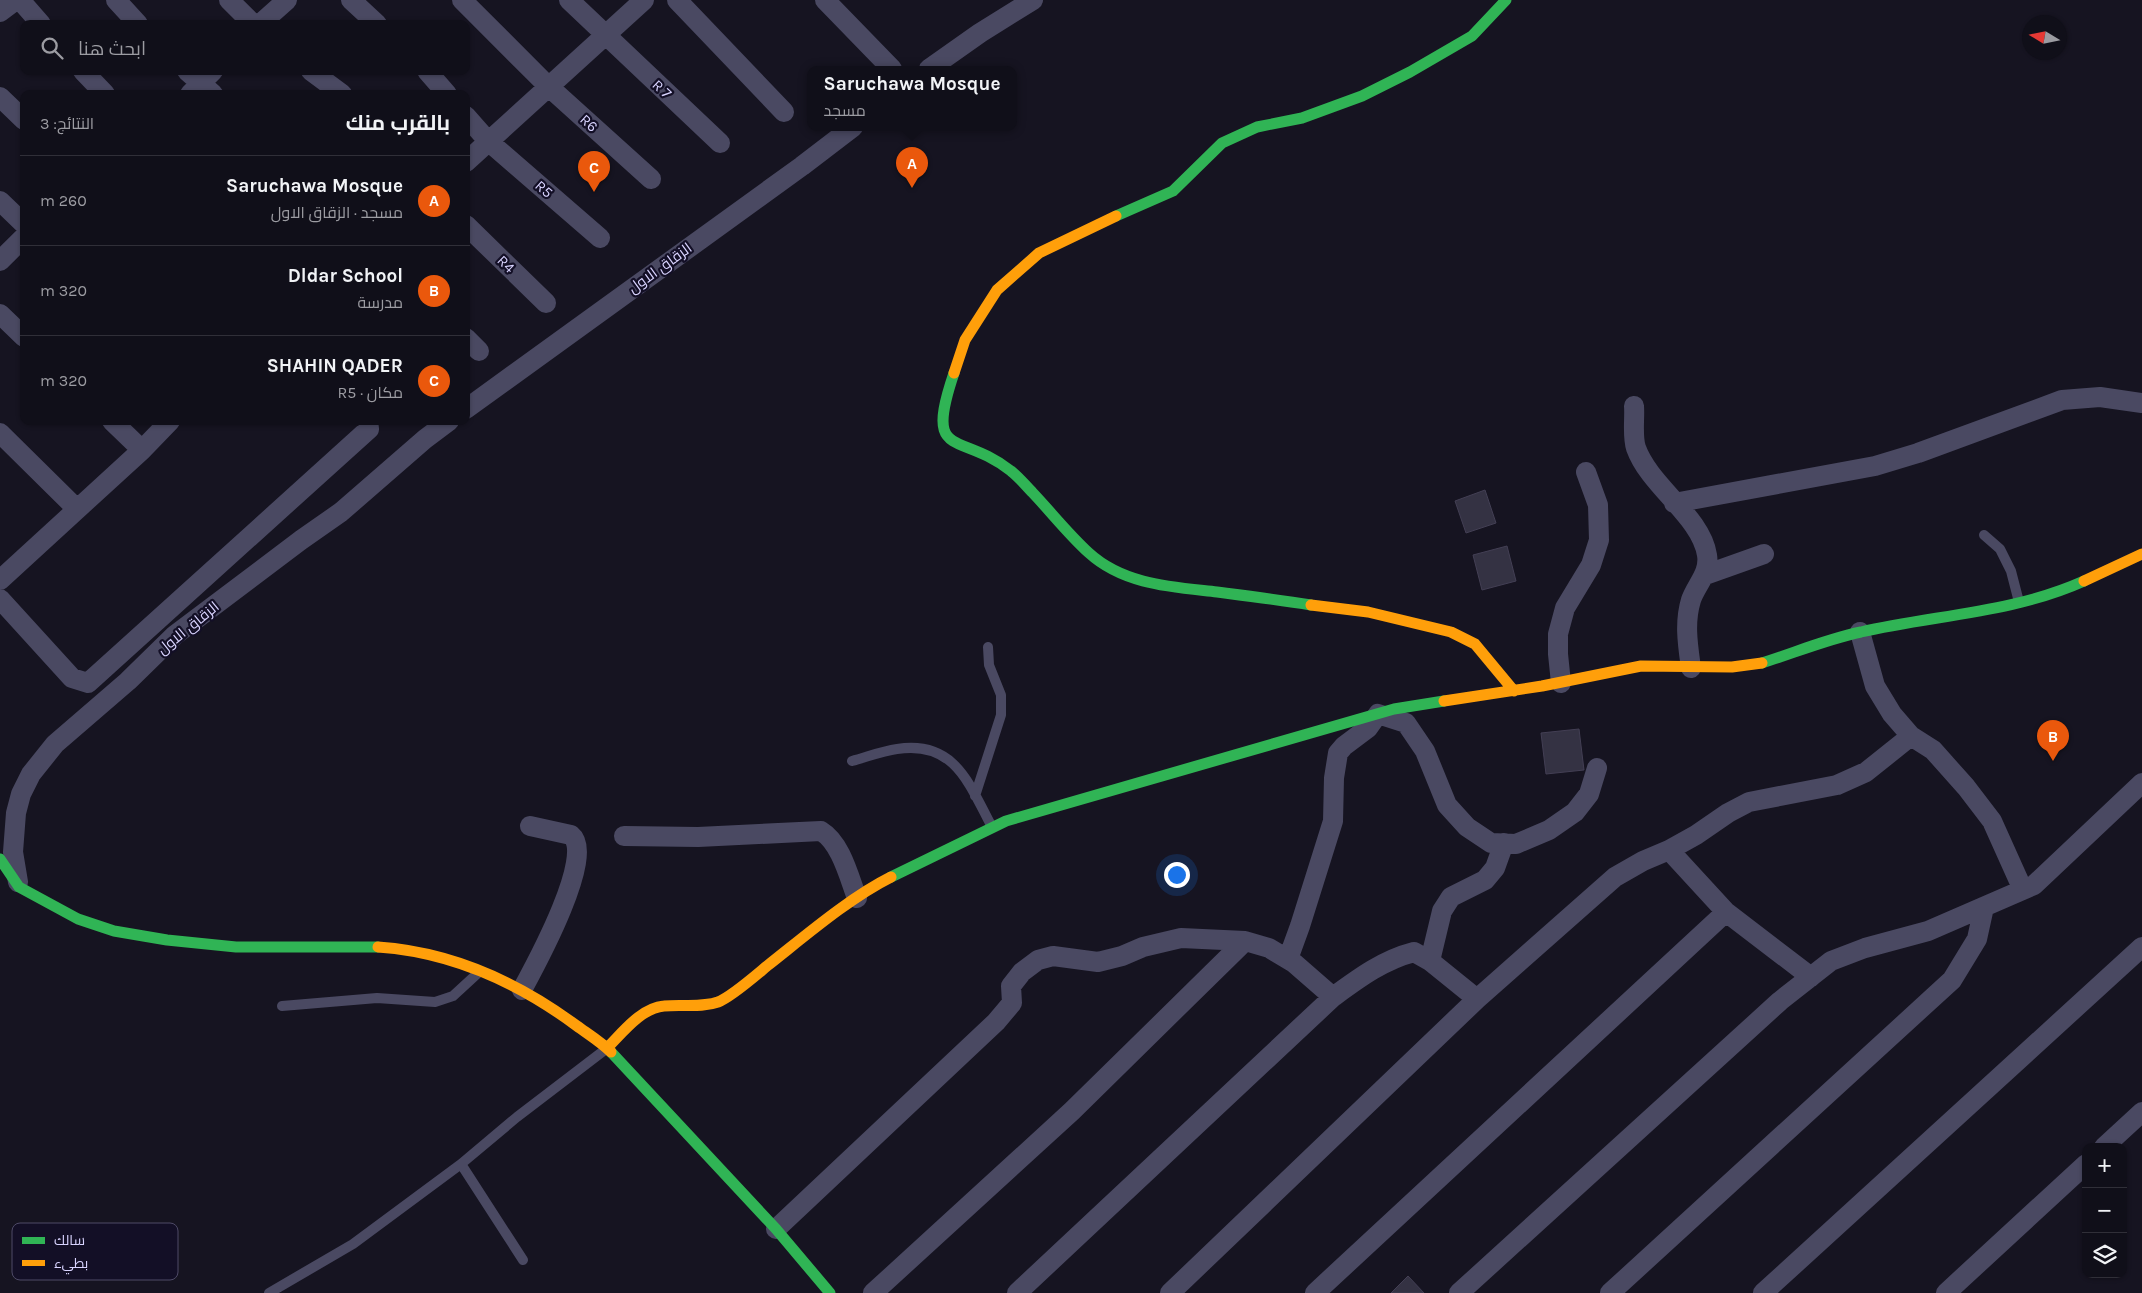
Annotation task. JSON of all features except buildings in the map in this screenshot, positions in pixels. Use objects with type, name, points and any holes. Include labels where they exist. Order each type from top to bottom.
[{"type":"street","points":[[0,12],[16,0]]},
{"type":"street","points":[[20,0],[38,20]]},
{"type":"street","points":[[116,0],[134,20]]},
{"type":"street","points":[[229,0],[248,20]]},
{"type":"street","points":[[264,20],[287,0]]},
{"type":"street","points":[[351,0],[373,20]]},
{"type":"street","name":"R6","points":[[462,0],[548,86],[651,179]]},
{"type":"street","name":"R 7","points":[[569,0],[604,36],[720,143]]},
{"type":"street","points":[[470,158],[644,0]]},
{"type":"street","points":[[677,0],[784,112]]},
{"type":"street","points":[[825,0],[889,66]]},
{"type":"street","points":[[932,66],[980,32],[1033,0]]},
{"type":"street","points":[[1506,0],[1472,36],[1410,72],[1362,96],[1302,118],[1258,127],[1222,143],[1173,191],[1040,253],[997,290],[965,340],[944,403],[942,426],[950,441],[990,457],[1012,472],[1090,554],[1116,571],[1138,580],[1169,586],[1368,612],[1450,632],[1476,644],[1514,691]]},
{"type":"street","points":[[87,75],[101,90]]},
{"type":"street","points":[[316,75],[337,90]]},
{"type":"street","points":[[430,75],[443,90]]},
{"type":"street","points":[[0,97],[20,116]]},
{"type":"street","name":"R5","points":[[470,121],[488,141],[600,238]]},
{"type":"street","name":"الزقاق الاول","points":[[470,406],[848,131]]},
{"type":"street","points":[[0,201],[20,220]]},
{"type":"street","name":"R4","points":[[470,229],[546,303]]},
{"type":"street","points":[[0,261],[20,241]]},
{"type":"street","points":[[0,314],[20,333]]},
{"type":"street","points":[[1674,503],[1875,466],[1918,453],[2062,400],[2100,398],[2142,403]]},
{"type":"street","points":[[1634,406],[1636,446],[1654,480],[1697,529],[1708,555],[1705,575],[1691,599],[1686,627],[1691,668]]},
{"type":"street","points":[[116,425],[142,450]]},
{"type":"street","points":[[0,580],[142,450],[166,425]]},
{"type":"street","points":[[0,599],[72,678],[88,683],[368,425]]},
{"type":"street","name":"الزقاق الاول","points":[[14,888],[13,852],[16,813],[21,794],[31,774],[55,744],[128,681],[175,635],[341,512],[444,425]]},
{"type":"street","points":[[0,433],[77,509]]},
{"type":"street","points":[[1561,683],[1558,654],[1560,625],[1565,608],[1591,565],[1599,540],[1598,505],[1586,472]]},
{"type":"street","points":[[1705,575],[1764,554]]},
{"type":"street","points":[[607,1048],[631,1024],[649,1010],[663,1006],[693,1006],[718,1002],[878,883],[1006,821],[1394,709],[1561,683],[1641,666],[1691,668],[1759,664],[1860,632],[1946,618],[2020,603],[2063,590],[2142,554]]},
{"type":"street","points":[[1860,632],[1875,686],[1892,714],[1911,736],[1933,750],[1966,787],[1992,821],[2023,890]]},
{"type":"street","points":[[1378,714],[1406,723],[1414,732],[1425,751],[1447,805],[1467,827],[1492,843],[1516,844],[1549,830],[1575,812],[1589,794],[1597,768]]},
{"type":"street","points":[[1288,958],[1333,821],[1334,778],[1338,753],[1344,746],[1368,728],[1378,714]]},
{"type":"street","points":[[1170,1293],[1477,999],[1616,877],[1643,861],[1669,850],[1696,835],[1728,813],[1749,802],[1836,785],[1866,772],[1911,736]]},
{"type":"street","points":[[1459,1293],[1780,1001],[1832,961],[1866,948],[1928,932],[2034,885],[2142,783]]},
{"type":"street","points":[[522,990],[562,911],[570,886],[577,846],[574,838],[567,833],[530,826]]},
{"type":"street","points":[[624,836],[698,837],[821,831],[828,836],[839,855],[857,898]]},
{"type":"street","points":[[1430,961],[1442,910],[1451,897],[1485,880],[1495,868],[1504,844]]},
{"type":"street","points":[[1669,850],[1726,912],[1811,977]]},
{"type":"street","points":[[0,859],[14,888],[78,919],[114,931],[167,940],[236,947],[363,946],[393,948],[423,953],[480,970],[522,990],[552,1007],[607,1048],[776,1229],[830,1293]]},
{"type":"street","points":[[1610,1293],[1952,980],[1978,939],[1984,907]]},
{"type":"street","points":[[1315,1293],[1726,912]]},
{"type":"street","points":[[776,1229],[996,1022],[1012,1003],[1011,986],[1022,972],[1038,960],[1053,956],[1098,962],[1122,956],[1143,947],[1181,938],[1245,941],[1269,948],[1288,958],[1333,997]]},
{"type":"street","points":[[873,1293],[1072,1111],[1245,941]]},
{"type":"street","points":[[1763,1293],[2142,947]]},
{"type":"street","points":[[1017,1293],[1333,997],[1373,968],[1398,956],[1414,952],[1430,961],[1477,999]]},
{"type":"street","points":[[2108,1143],[2142,1112]]},
{"type":"street","points":[[1946,1293],[2082,1168]]},
{"type":"lane","points":[[1984,535],[2000,549],[2011,571],[2020,603]]},
{"type":"lane","points":[[975,796],[1001,715],[1001,695],[989,665],[988,647]]},
{"type":"lane","points":[[852,761],[898,749],[925,748],[938,752],[949,759],[968,783],[992,828]]},
{"type":"lane","points":[[282,1006],[377,998],[435,1002],[452,996],[480,970]]},
{"type":"lane","points":[[269,1293],[353,1244],[461,1164],[517,1117],[607,1048]]},
{"type":"lane","points":[[461,1164],[522,1260]]},
{"type":"traffic: fast","points":[[1116,216],[1173,191],[1222,143],[1257,127],[1302,118],[1362,96],[1410,72],[1472,36],[1506,0]]},
{"type":"traffic: fast","points":[[954,373],[943,420],[945,432],[952,440],[992,459],[1014,473],[1074,539],[1103,564],[1118,572],[1150,583],[1311,605]]},
{"type":"traffic: fast","points":[[1762,663],[1848,635],[1889,626],[2002,607],[2057,592],[2084,581]]},
{"type":"traffic: fast","points":[[891,877],[1006,821],[1394,709],[1444,701]]},
{"type":"traffic: fast","points":[[0,859],[19,887],[78,919],[114,931],[167,940],[236,947],[378,947]]},
{"type":"traffic: fast","points":[[611,1052],[776,1229],[830,1293]]},
{"type":"traffic: slow","points":[[954,373],[965,340],[997,290],[1039,253],[1116,216]]},
{"type":"traffic: slow","points":[[2084,581],[2142,554]]},
{"type":"traffic: slow","points":[[1311,605],[1368,612],[1451,632],[1475,644],[1514,691]]},
{"type":"traffic: slow","points":[[1444,701],[1542,686],[1641,666],[1732,667],[1762,663]]},
{"type":"traffic: slow","points":[[607,1048],[633,1022],[648,1011],[664,1006],[712,1004],[729,996],[843,907],[891,877]]},
{"type":"traffic: slow","points":[[378,947],[432,955],[484,972],[508,983],[555,1010],[611,1052]]},
{"type":"place","name":"Saruchawa Mosque","points":[[912,188]]},
{"type":"place","name":"SHAHIN QADER","points":[[594,192]]},
{"type":"place","name":"Dldar School","points":[[2053,761]]}]
